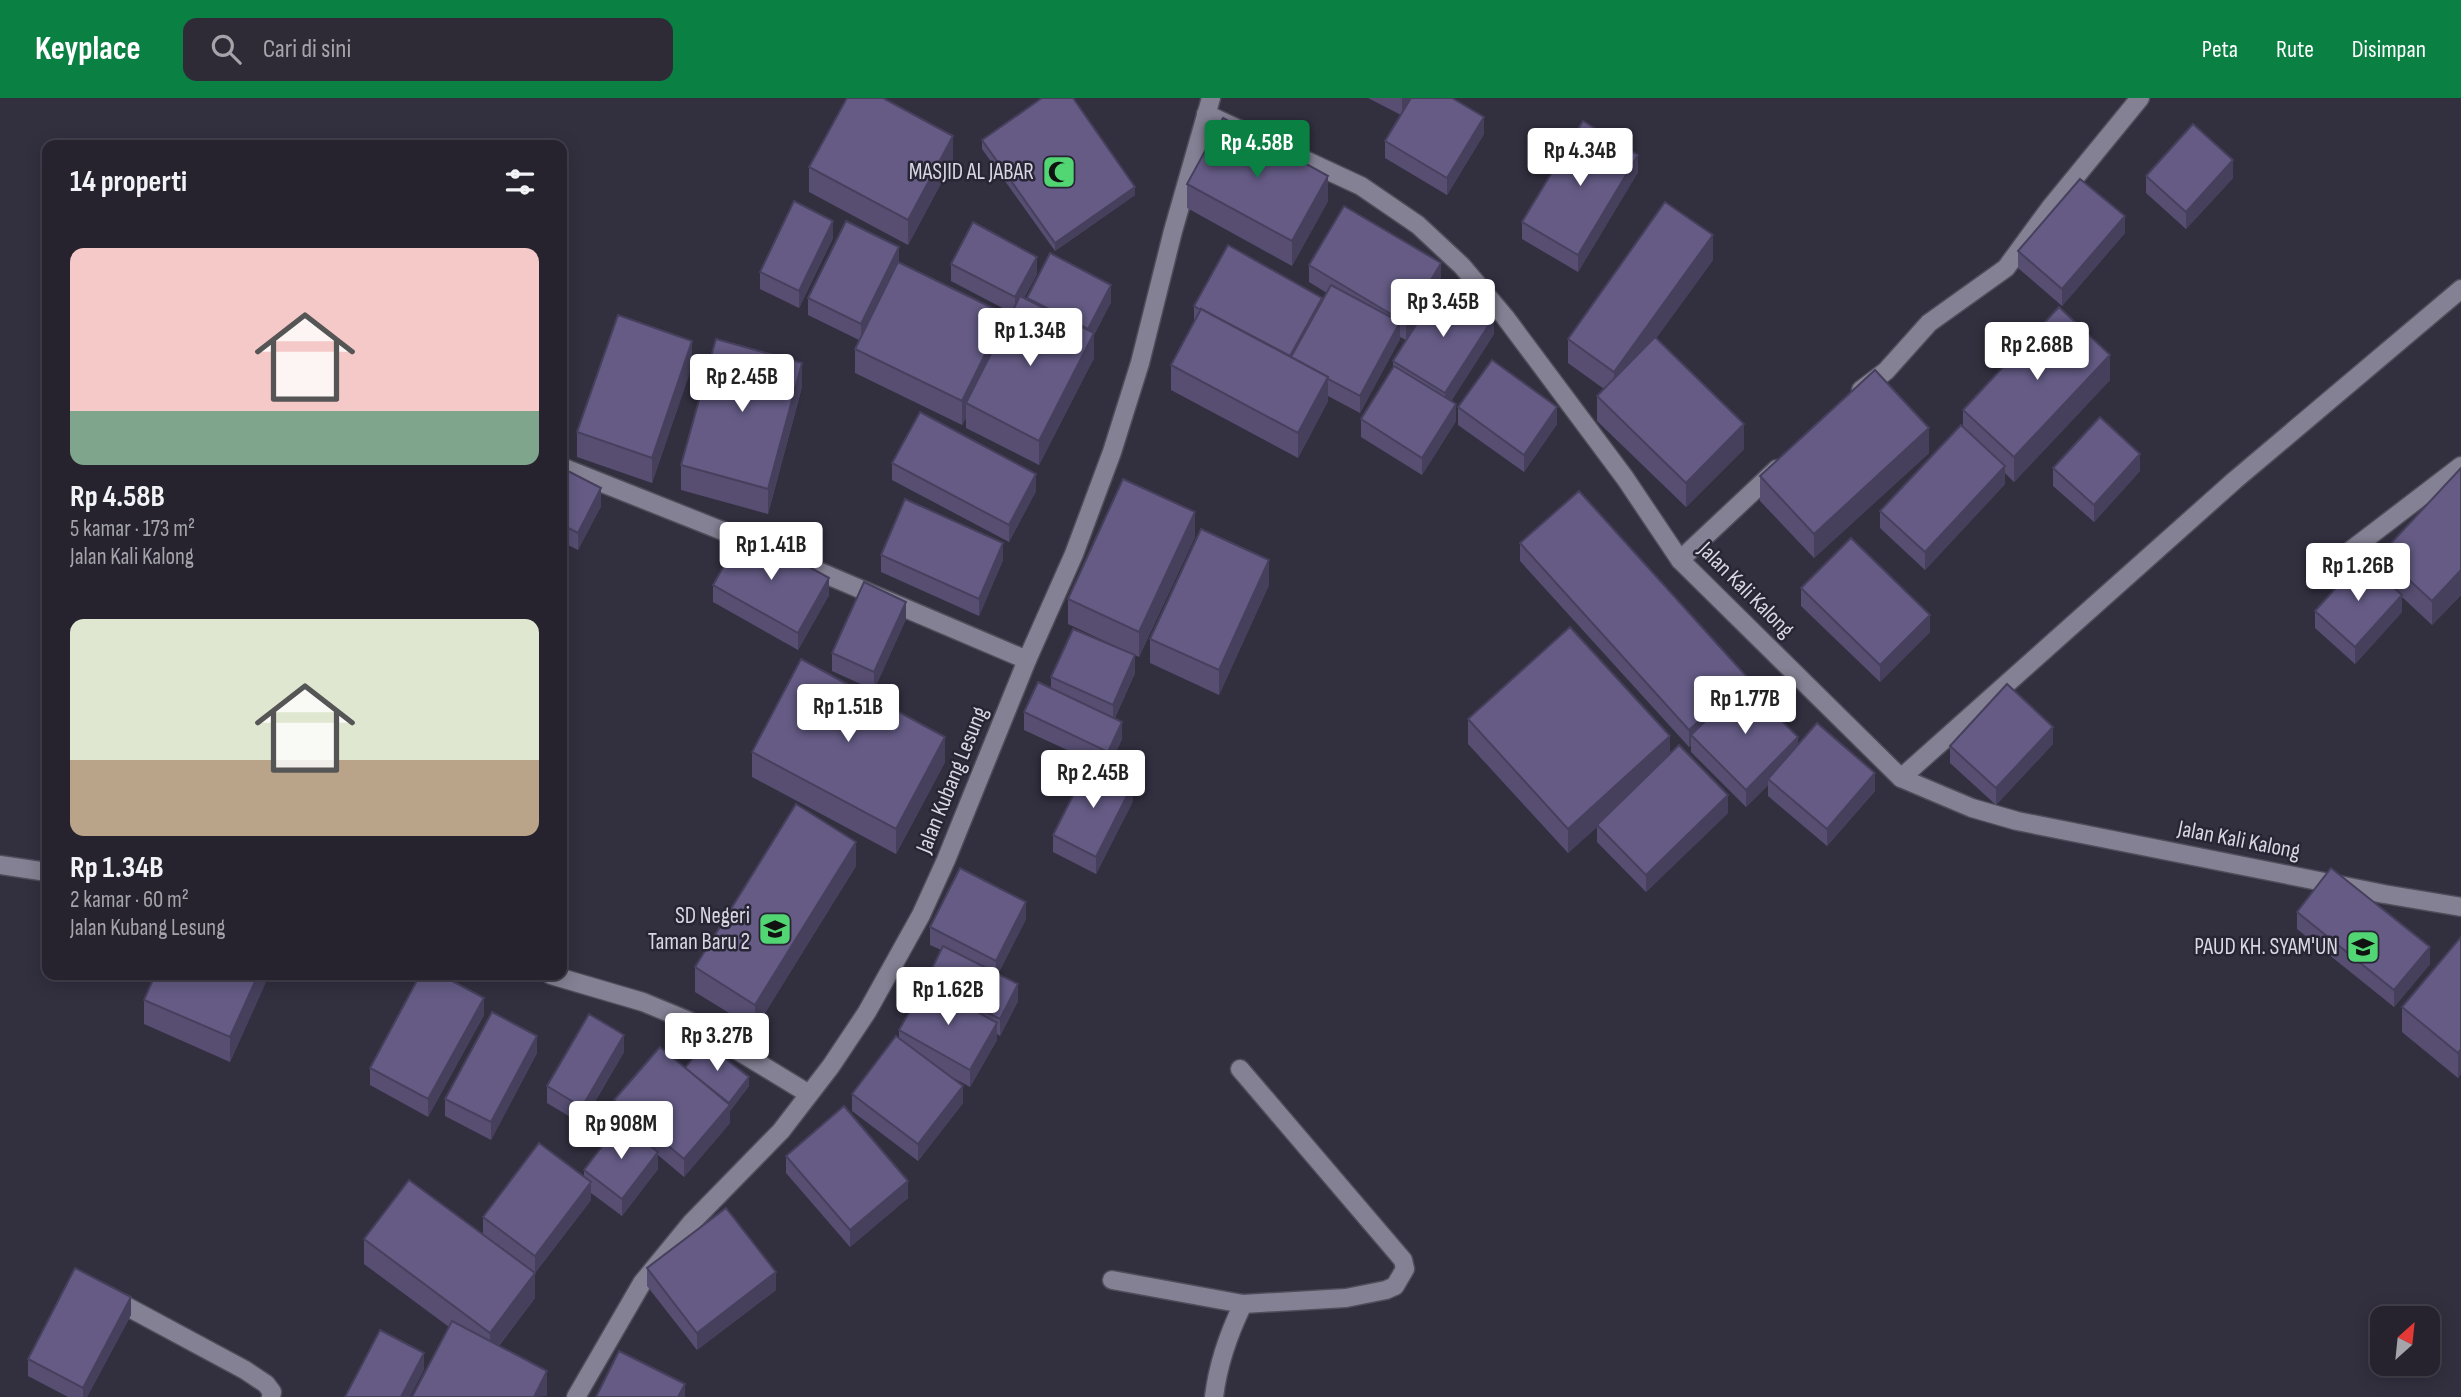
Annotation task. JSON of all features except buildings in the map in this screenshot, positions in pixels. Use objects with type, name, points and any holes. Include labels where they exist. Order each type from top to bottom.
[{"type":"street","points":[[1846,405],[1886,371],[1929,323],[2006,268],[2050,208],[2140,98]]},
{"type":"street","name":"Jalan Kali Kalong","points":[[1209,106],[1360,186],[1418,225],[1462,266],[1505,317],[1625,478],[1680,560],[1901,778],[1972,808],[2017,821],[2384,894],[2461,906]]},
{"type":"street","name":"Jalan Kubang Lesung","points":[[576,1397],[642,1283],[692,1222],[780,1131],[831,1066],[867,1012],[921,915],[1074,554],[1112,452],[1140,363],[1173,231],[1209,106]]},
{"type":"street","points":[[1901,778],[2235,480],[2461,289]]},
{"type":"street","points":[[1680,560],[1787,460]]},
{"type":"street","points":[[2325,570],[2461,467]]},
{"type":"street","points":[[567,469],[752,543],[1027,660]]},
{"type":"street","points":[[0,865],[42,871]]},
{"type":"street","points":[[567,980],[643,1002],[689,1021],[809,1094]]},
{"type":"street","points":[[1112,1280],[1243,1304],[1336,1299],[1395,1286],[1405,1269],[1403,1261],[1240,1069]]},
{"type":"street","points":[[109,1297],[245,1370],[266,1384],[272,1392],[271,1397]]},
{"type":"street","points":[[1214,1397],[1220,1360],[1229,1332],[1243,1304]]},
{"type":"place","name":"MASJID AL JABAR","points":[[1059,172]]},
{"type":"place","name":"SD Negeri Taman Baru 2","points":[[775,929]]},
{"type":"place","name":"PAUD KH. SYAM'UN","points":[[2363,947]]}]
